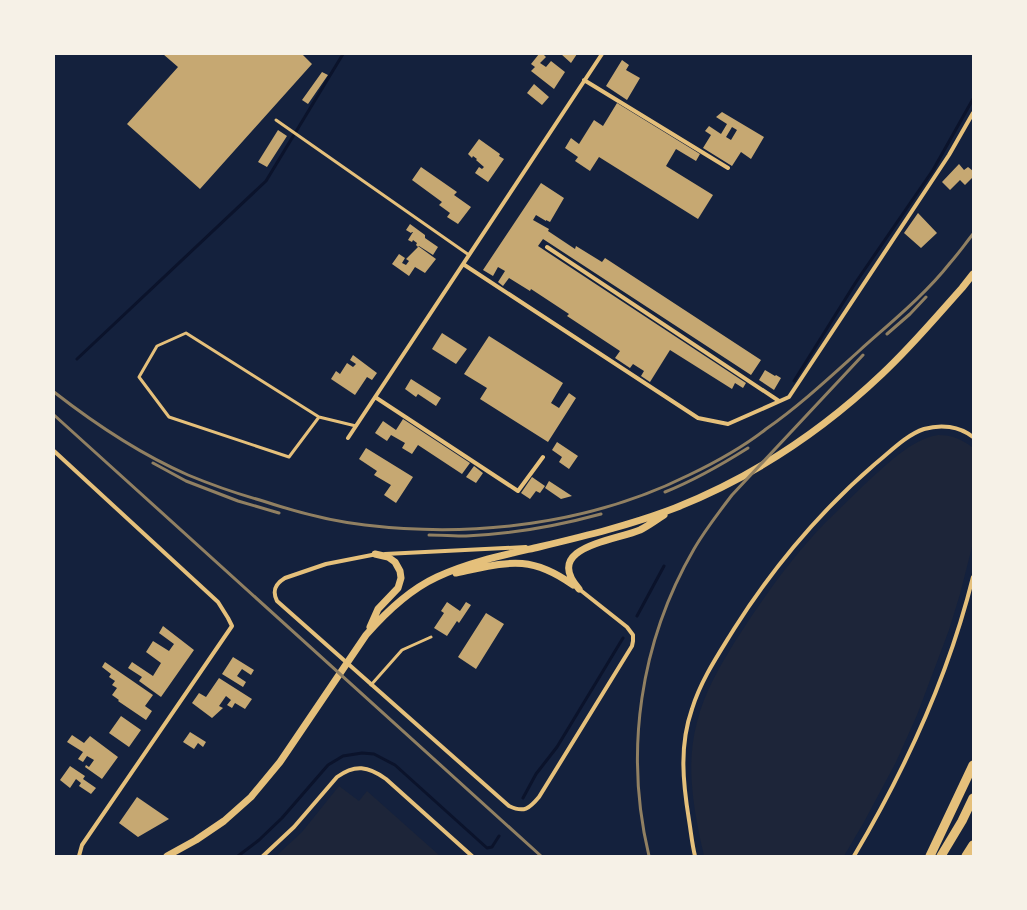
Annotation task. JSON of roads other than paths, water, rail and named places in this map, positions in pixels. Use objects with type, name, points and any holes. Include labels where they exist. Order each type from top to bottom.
[{"type":"highway","points":[[930,856],[973,765]]},
{"type":"highway","points":[[941,856],[962,821],[973,798]]},
{"type":"highway","points":[[966,856],[973,845]]},
{"type":"street","points":[[348,438],[602,54]]},
{"type":"street","points":[[584,80],[728,168]]},
{"type":"street","points":[[463,264],[698,418],[728,424],[789,397],[949,155],[973,114]]},
{"type":"street","points":[[547,247],[780,402]]},
{"type":"street","points":[[167,856],[196,840],[224,821],[251,796],[280,762],[366,635],[401,599],[436,577],[488,559],[621,526],[676,507],[730,483],[782,453],[830,419],[859,396],[911,345],[973,274]]},
{"type":"street","points":[[962,288],[973,279]]},
{"type":"street","points":[[375,397],[518,492],[543,457]]},
{"type":"street","points":[[695,856],[684,790],[683,747],[687,728],[692,710],[706,675],[752,601],[782,560],[824,512],[864,474],[914,434],[936,426],[947,426],[959,429],[973,437]]},
{"type":"street","points":[[54,451],[218,602],[232,626],[82,845],[79,856]]},
{"type":"street","points":[[579,589],[572,580],[568,571],[569,562],[575,554],[584,548],[640,529],[676,507]]},
{"type":"street","points":[[436,577],[496,565],[521,563],[539,566],[554,572],[579,589],[627,627],[633,635],[632,646],[539,797],[527,809],[521,810],[509,806],[282,606],[277,601],[274,591],[280,581],[307,570],[326,564],[375,554],[539,547]]},
{"type":"street","points":[[366,635],[378,609],[398,588],[401,578],[400,571],[395,562],[388,557],[375,554]]},
{"type":"street","points":[[854,856],[918,735],[956,635],[973,577]]},
{"type":"street","points":[[263,856],[294,828],[337,777],[344,772],[359,768],[373,770],[386,779],[472,856]]},
{"type":"lane","points":[[276,120],[469,255]]},
{"type":"lane","points":[[319,416],[289,457],[169,417],[138,377],[157,346],[186,333],[319,416],[356,426]]},
{"type":"lane","points":[[371,685],[402,650],[431,637]]},
{"type":"waterway","points":[[77,359],[266,181],[343,54]]},
{"type":"waterway","points":[[794,381],[856,282],[933,170],[973,99]]},
{"type":"waterway","points":[[637,616],[664,566]]},
{"type":"waterway","points":[[523,798],[536,774],[557,747],[623,638]]},
{"type":"waterway","points":[[238,856],[259,840],[282,818],[328,765],[343,756],[362,753],[374,754],[395,765],[487,848],[492,847],[499,836]]},
{"type":"railway","points":[[54,392],[85,416],[118,438],[170,467],[225,489],[326,519],[406,529],[448,530],[490,528],[572,516],[651,492],[709,465],[748,442],[802,401],[906,309],[940,275],[973,234]]},
{"type":"railway","points":[[887,334],[910,314],[926,297]]},
{"type":"railway","points":[[649,856],[642,817],[638,777],[638,738],[642,698],[649,660],[661,622],[676,585],[698,542],[732,495],[863,355]]},
{"type":"railway","points":[[54,415],[541,856]]},
{"type":"railway","points":[[665,492],[708,472],[748,448]]},
{"type":"railway","points":[[153,463],[186,481],[238,501],[279,513]]},
{"type":"railway","points":[[429,535],[466,536],[517,531],[551,526],[601,514]]}]
